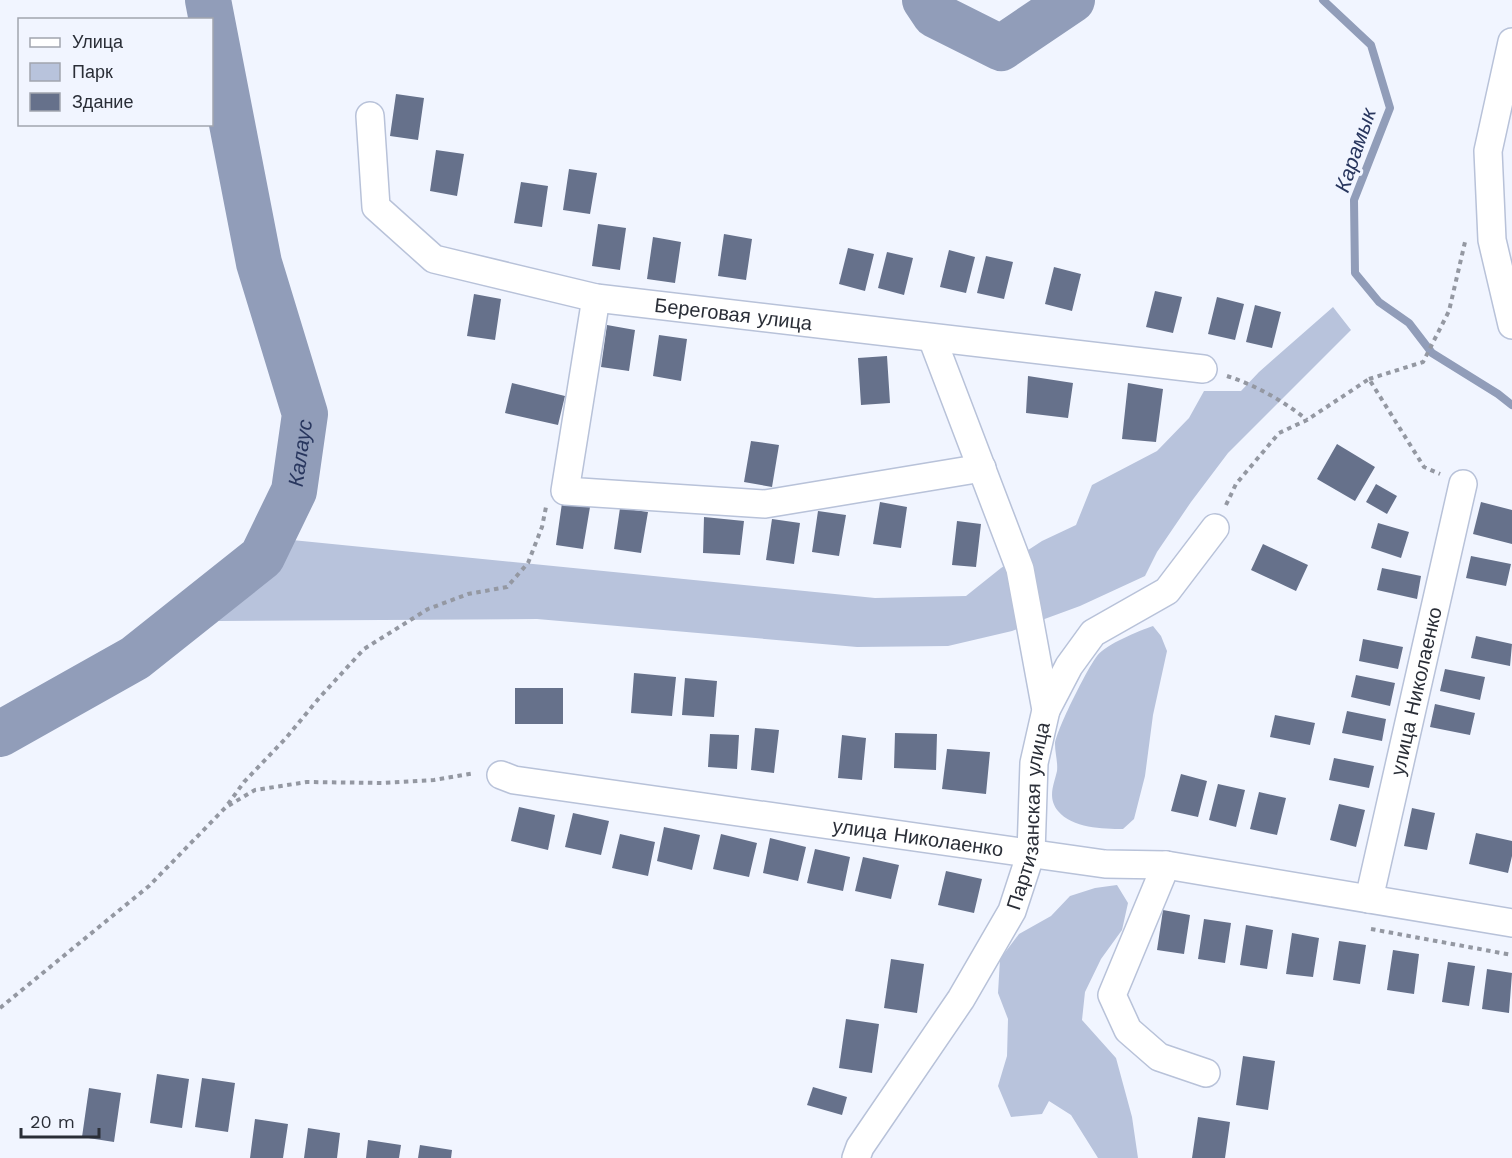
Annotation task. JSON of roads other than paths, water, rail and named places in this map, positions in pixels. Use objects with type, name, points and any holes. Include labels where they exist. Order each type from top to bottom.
[{"type":"street","points":[[1511,50],[1488,151],[1492,240],[1512,326]]},
{"type":"street","name":"Береговая улица","points":[[370,116],[376,207],[434,260],[596,298],[1203,369]]},
{"type":"street","points":[[596,298],[565,491],[765,504],[982,468]]},
{"type":"street","name":"Партизанская улица","points":[[856,1158],[860,1147],[961,999],[1012,911],[1030,853],[1034,763],[1046,710],[1020,569],[932,338]]},
{"type":"street","name":"улица Николаенко","points":[[1370,899],[1464,484]]},
{"type":"street","points":[[1046,710],[1069,666],[1093,633],[1167,591],[1215,528]]},
{"type":"street","name":"улица Николаенко","points":[[501,775],[514,780],[1105,864],[1166,865],[1512,923]]},
{"type":"street","points":[[1166,865],[1112,995],[1128,1030],[1159,1057],[1206,1073]]},
{"type":"waterway","name":"Калаус","points":[[208,0],[211,18]]},
{"type":"waterway","name":"Калаус","points":[[925,0],[935,15],[1001,48],[1072,0]]},
{"type":"waterway","name":"Карамык","points":[[1323,0],[1371,45],[1390,108],[1354,200],[1355,273],[1379,302],[1409,323],[1432,353],[1512,405]]},
{"type":"waterway","name":"Калаус","points":[[0,734],[135,658],[262,557],[294,491],[305,414],[259,263],[213,26]]}]
